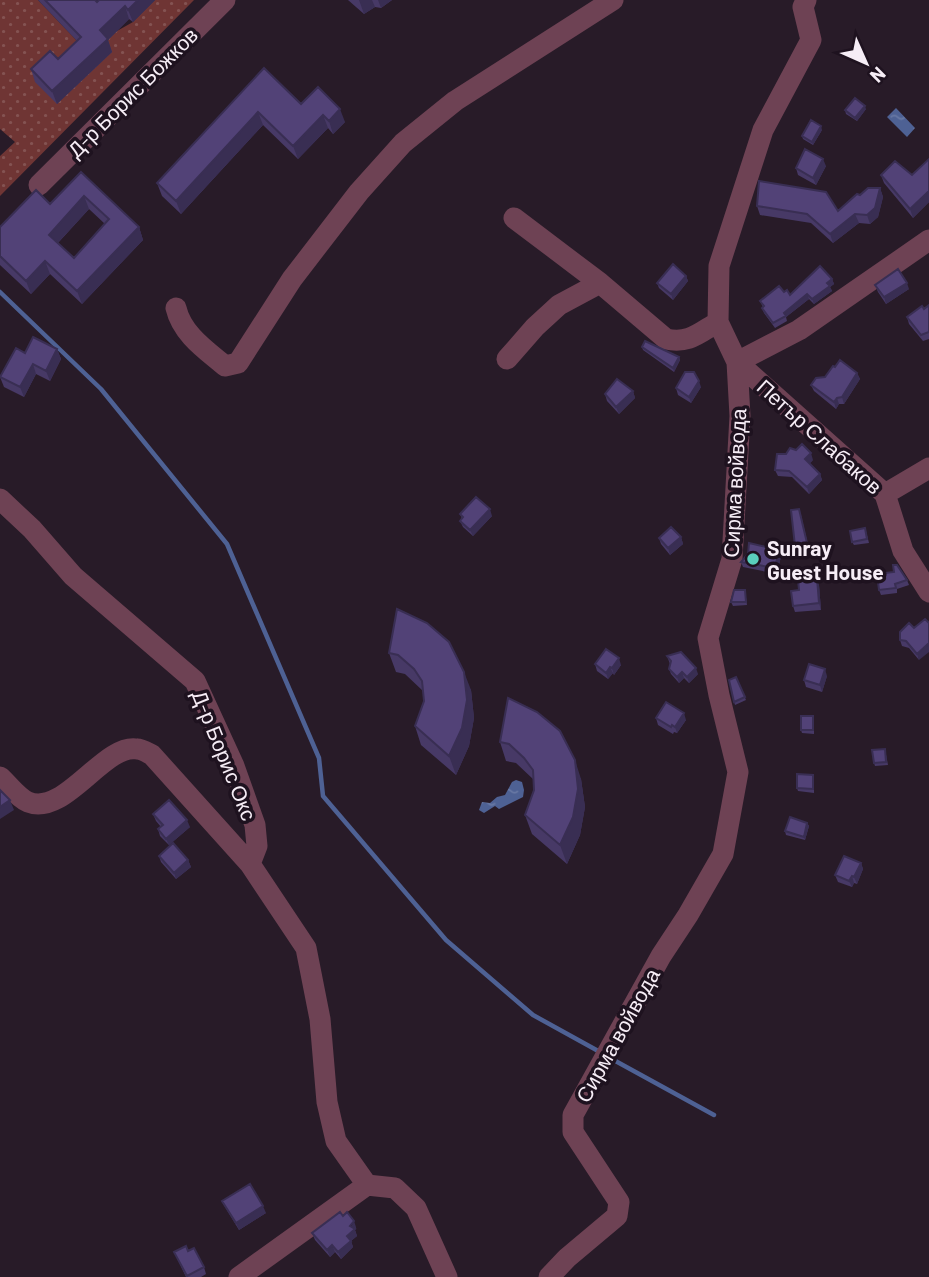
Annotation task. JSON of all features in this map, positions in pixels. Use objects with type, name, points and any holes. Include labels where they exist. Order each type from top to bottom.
[{"type":"street","name":"Д-р Борис Божков","points":[[39,185],[225,0]]},
{"type":"street","points":[[176,308],[179,321],[198,344],[225,366],[238,363],[292,279],[359,192],[403,143],[455,101],[614,0]]},
{"type":"street","name":"Сирма войвода","points":[[549,1277],[567,1258],[611,1222],[619,1202],[573,1132],[573,1115],[660,956],[688,915],[723,853],[737,772],[708,638],[732,559],[740,416],[737,362],[718,322],[719,266],[763,130],[811,40],[803,7],[806,0]]},
{"type":"street","points":[[514,218],[600,283],[666,339],[679,342],[692,338],[718,322]]},
{"type":"street","points":[[737,362],[799,330],[929,240]]},
{"type":"street","points":[[507,359],[559,305],[600,283]]},
{"type":"street","name":"Петър Слабаков","points":[[737,362],[885,494],[903,551],[929,592]]},
{"type":"street","points":[[885,494],[929,468]]},
{"type":"street","name":"Д-р Борис Окс","points":[[0,499],[32,529],[73,576],[195,681],[225,745],[255,825],[257,846],[250,864]]},
{"type":"street","points":[[0,777],[27,802],[42,805],[66,793],[118,752],[136,748],[152,755],[250,864],[306,948],[320,1019],[327,1102],[336,1142],[367,1185]]},
{"type":"street","points":[[239,1277],[367,1185],[394,1188],[416,1208],[447,1277]]},
{"type":"shaded area","points":[[0,0],[38,0],[99,64],[104,43],[133,22],[155,0],[194,0],[0,196],[0,156],[15,142],[0,129]]},
{"type":"water","points":[[896,108],[915,128],[907,137],[887,117]]},
{"type":"water","points":[[516,780],[522,782],[523,797],[499,809],[495,806],[484,813],[479,810],[482,802],[490,803],[505,795]]},
{"type":"building","points":[[45,0],[138,0],[128,10],[125,6],[100,30],[108,39],[52,91],[31,69],[50,51],[58,59],[81,37]]},
{"type":"building","points":[[264,68],[301,104],[318,87],[340,109],[329,121],[323,115],[293,146],[258,112],[176,201],[157,183]]},
{"type":"building","points":[[855,98],[865,106],[855,118],[845,110]]},
{"type":"building","points":[[811,120],[821,126],[812,142],[802,136]]},
{"type":"building","points":[[805,149],[823,159],[813,178],[796,168]]},
{"type":"building","points":[[929,159],[929,191],[910,209],[881,175],[895,161],[912,175]]},
{"type":"building","points":[[81,172],[139,227],[77,291],[45,261],[26,281],[0,256],[0,227],[36,190],[50,204]],"holes":[[[84,196],[109,219],[74,258],[49,235]]]},
{"type":"building","points":[[759,181],[826,192],[838,211],[857,194],[860,195],[868,188],[880,188],[875,208],[867,215],[855,214],[830,234],[807,214],[757,206]]},
{"type":"building","points":[[673,264],[686,276],[671,294],[657,283]]},
{"type":"building","points":[[820,266],[832,279],[827,283],[830,286],[812,299],[807,294],[784,313],[786,316],[773,323],[760,301],[779,286],[790,295]]},
{"type":"building","points":[[898,269],[907,283],[884,297],[875,285]]},
{"type":"building","points":[[929,305],[929,332],[921,335],[907,317],[922,306],[924,309]]},
{"type":"building","points":[[33,337],[57,349],[46,371],[33,364],[20,387],[0,377],[16,348],[25,353]]},
{"type":"building","points":[[645,341],[679,357],[673,368],[642,347]]},
{"type":"building","points":[[840,360],[857,373],[842,397],[834,402],[811,385],[816,378],[825,377]]},
{"type":"building","points":[[685,372],[694,372],[699,381],[689,397],[676,388]]},
{"type":"building","points":[[617,379],[633,391],[616,407],[605,394]]},
{"type":"building","points":[[802,444],[811,453],[805,459],[820,474],[807,487],[789,471],[775,470],[777,454],[786,454],[790,448],[796,450]]},
{"type":"building","points":[[476,497],[490,509],[470,530],[460,521],[463,517],[460,514]]},
{"type":"building","points":[[799,509],[807,543],[795,546],[791,510]]},
{"type":"building","points":[[671,527],[681,537],[668,548],[659,538]]},
{"type":"building","points":[[865,528],[867,539],[852,542],[850,531]]},
{"type":"building","points":[[749,543],[771,548],[780,546],[775,568],[741,562],[748,554]]},
{"type":"building","points":[[893,565],[897,565],[907,580],[895,584],[896,588],[879,590],[877,574],[894,572]]},
{"type":"building","points":[[817,578],[819,603],[793,606],[791,591],[799,590],[798,580]]},
{"type":"building","points":[[734,590],[745,590],[746,602],[731,602]]},
{"type":"building","points":[[397,609],[427,623],[449,642],[464,672],[467,700],[462,728],[449,756],[415,726],[424,701],[422,681],[414,669],[398,655],[389,653]]},
{"type":"building","points":[[925,619],[929,623],[929,643],[917,654],[906,641],[900,640],[900,632],[909,623],[914,628]]},
{"type":"building","points":[[606,649],[619,658],[606,673],[595,664]]},
{"type":"building","points":[[681,652],[696,668],[687,677],[682,672],[677,677],[669,669],[671,661],[667,656]]},
{"type":"building","points":[[809,664],[825,669],[820,685],[804,680]]},
{"type":"building","points":[[736,677],[745,697],[734,702],[729,680]]},
{"type":"building","points":[[508,698],[537,712],[560,731],[575,760],[578,789],[573,817],[560,845],[525,815],[534,790],[533,770],[509,744],[500,742]]},
{"type":"building","points":[[666,702],[684,713],[675,727],[656,718]]},
{"type":"building","points":[[801,716],[813,716],[813,730],[801,730]]},
{"type":"building","points":[[885,749],[886,762],[874,763],[872,750]]},
{"type":"building","points":[[797,774],[813,775],[813,789],[797,788]]},
{"type":"building","points":[[0,790],[10,800],[0,807]]},
{"type":"building","points":[[169,800],[187,820],[166,839],[158,829],[163,825],[153,814]]},
{"type":"building","points":[[790,817],[807,823],[804,837],[785,831]]},
{"type":"building","points":[[173,843],[188,860],[174,873],[159,856]]},
{"type":"building","points":[[844,856],[861,863],[849,881],[835,875]]},
{"type":"building","points":[[250,1184],[263,1206],[236,1223],[222,1201]]},
{"type":"building","points":[[340,1212],[343,1216],[347,1212],[354,1221],[350,1226],[355,1229],[347,1236],[351,1241],[338,1252],[332,1245],[327,1250],[312,1233]]},
{"type":"building","points":[[186,1246],[188,1251],[194,1248],[204,1267],[187,1276],[174,1252]]},
{"type":"waterway","points":[[0,292],[101,389],[227,544],[319,758],[323,796],[446,940],[533,1015],[600,1052]]},
{"type":"waterway","points":[[610,1058],[714,1115]]},
{"type":"place","name":"Sunray Guest House","points":[[753,559]]}]
